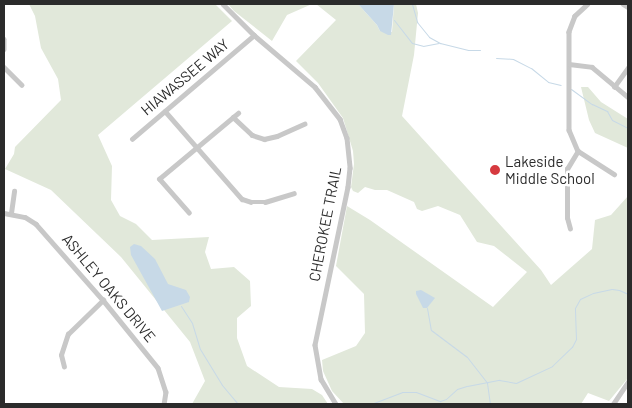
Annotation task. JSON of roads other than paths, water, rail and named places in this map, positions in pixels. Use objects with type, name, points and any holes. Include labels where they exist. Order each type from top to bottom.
[{"type":"street","name":"CHEROKEE TRAIL","points":[[223,4],[254,35],[304,77],[326,99],[340,119],[347,138],[350,168],[348,187],[315,346],[321,379],[336,404]]},
{"type":"street","points":[[588,4],[581,6],[571,24],[569,130],[578,151],[614,174]]},
{"type":"street","points":[[623,4],[628,6]]},
{"type":"street","name":"HIAWASSEE WAY","points":[[132,139],[254,35]]},
{"type":"street","points":[[4,39],[4,49]]},
{"type":"street","points":[[569,64],[592,67],[628,97]]},
{"type":"street","points":[[4,67],[22,85]]},
{"type":"street","points":[[614,87],[628,68]]},
{"type":"street","points":[[165,111],[238,196],[246,201],[265,202],[294,194]]},
{"type":"street","points":[[189,213],[159,178],[235,115],[252,135],[264,139],[304,124]]},
{"type":"street","points":[[570,229],[567,218],[567,169],[578,151]]},
{"type":"street","points":[[11,213],[14,191]]},
{"type":"street","name":"ASHLEY OAKS DRIVE","points":[[4,213],[25,217],[36,224],[103,300],[158,368],[166,392],[164,404]]},
{"type":"street","points":[[64,366],[61,355],[68,334],[103,300]]},
{"type":"street","points":[[613,404],[628,382]]},
{"type":"water","points":[[358,4],[394,4],[391,35],[380,31]]},
{"type":"water","points":[[134,244],[141,246],[155,259],[168,284],[186,290],[190,297],[189,302],[162,311],[131,255],[130,247]]},
{"type":"water","points":[[421,290],[435,298],[427,308],[423,308],[416,294],[416,291]]},
{"type":"waterway","points":[[412,4],[417,22],[429,37],[440,43],[468,50],[480,50]]},
{"type":"waterway","points":[[394,20],[412,43],[423,46],[439,43]]},
{"type":"waterway","points":[[496,58],[513,59],[531,68],[548,82],[561,85]]},
{"type":"waterway","points":[[571,89],[592,104],[607,111],[612,120],[628,128]]},
{"type":"waterway","points":[[371,404],[402,392],[416,392],[440,401],[446,399],[457,389],[467,386],[499,380],[516,383],[552,366],[572,347],[576,339],[575,308],[580,299],[593,293],[612,289],[628,294]]},
{"type":"waterway","points":[[181,306],[192,323],[200,349],[222,385],[238,404]]},
{"type":"waterway","points":[[427,308],[431,330],[467,357],[487,383],[490,404]]},
{"type":"place","name":"Lakeside Middle School","points":[[495,170]]}]
